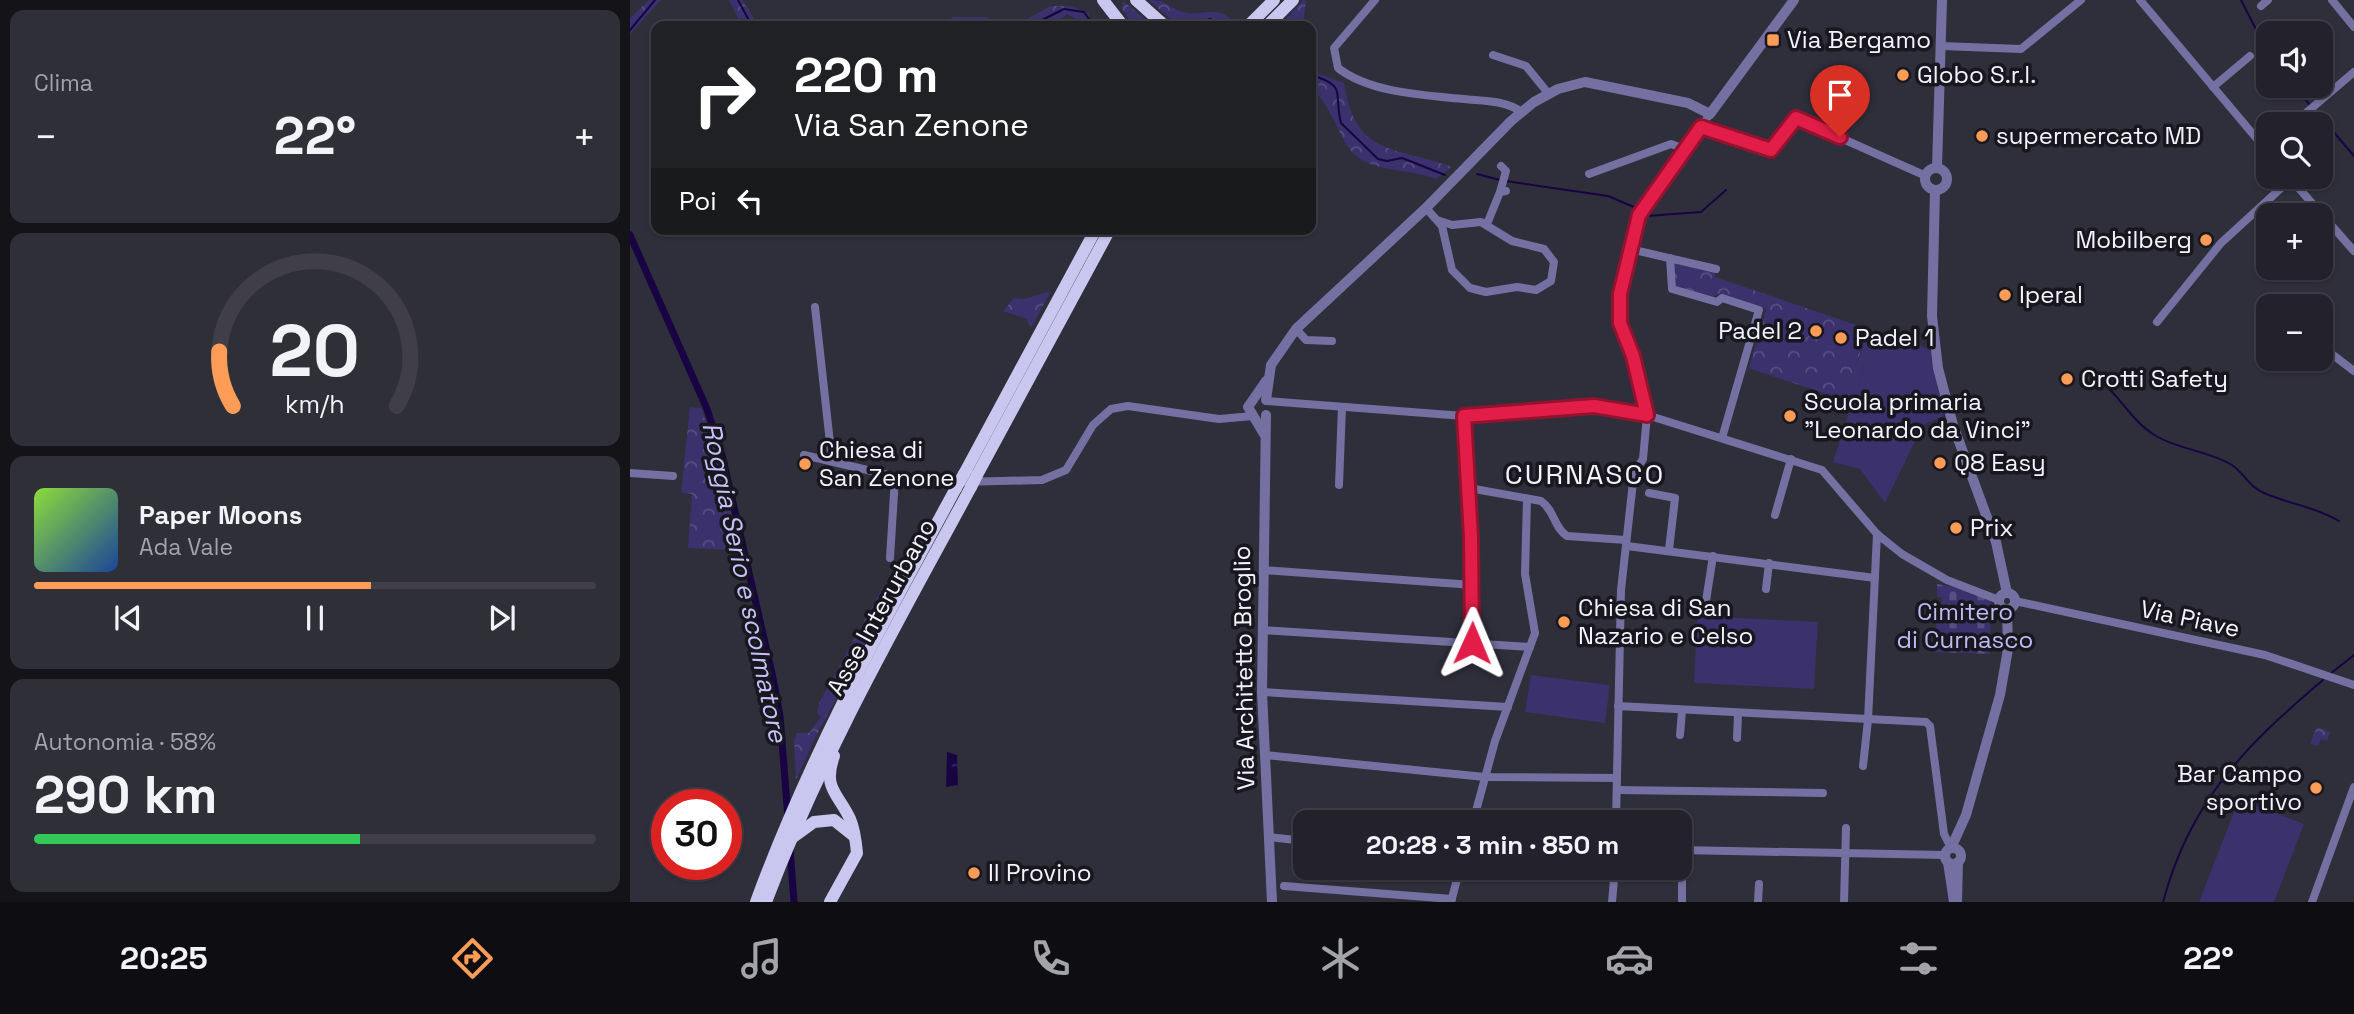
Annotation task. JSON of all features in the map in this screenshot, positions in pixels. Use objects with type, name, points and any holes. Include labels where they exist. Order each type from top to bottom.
[{"type":"highway","points":[[1103,0],[1119,21]]},
{"type":"highway","points":[[1136,0],[1159,21]]},
{"type":"highway","points":[[1253,21],[1274,0]]},
{"type":"highway","points":[[1272,21],[1293,0]]},
{"type":"highway","name":"Asse Interurbano","points":[[766,902],[840,716],[956,488],[970,479],[1093,235]]},
{"type":"highway","name":"Asse Interurbano","points":[[756,902],[801,788],[1107,235]]},
{"type":"highway","points":[[831,902],[856,858],[850,819],[835,798],[831,765],[840,716]]},
{"type":"highway","points":[[788,842],[807,826],[822,820],[834,820],[854,836]]},
{"type":"street","points":[[1376,0],[1334,48],[1338,68],[1353,80],[1428,95],[1497,102],[1522,112]]},
{"type":"street","points":[[1616,810],[1621,590],[1634,473],[1643,459],[1647,415],[1619,313],[1630,249],[1639,215],[1794,0]]},
{"type":"street","points":[[1937,168],[1942,0]]},
{"type":"street","points":[[1941,46],[2021,49],[2081,0]]},
{"type":"street","points":[[2140,0],[2256,136]]},
{"type":"street","points":[[2332,0],[2354,27]]},
{"type":"street","points":[[1493,55],[1526,65],[1548,93]]},
{"type":"street","points":[[2213,87],[2250,56]]},
{"type":"street","points":[[2307,112],[2354,72]]},
{"type":"street","name":"Via Architetto Broglio","points":[[1272,902],[1262,692],[1265,434],[1260,408],[1278,353],[1296,329],[1426,208],[1522,112],[1548,93],[1585,82],[1602,83],[1688,103],[1710,114]]},
{"type":"street","points":[[1701,127],[1771,150],[1796,118],[1926,176]]},
{"type":"street","points":[[1589,174],[1671,144],[1685,149]]},
{"type":"street","points":[[1487,224],[1503,186],[1506,172],[1501,166]]},
{"type":"street","points":[[1926,176],[1937,168]]},
{"type":"street","points":[[1935,190],[1944,186],[1947,180],[1943,171],[1937,168]]},
{"type":"street","points":[[1926,176],[1928,186],[1935,190]]},
{"type":"street","points":[[2157,322],[2221,243],[2278,189]]},
{"type":"street","points":[[2300,189],[2354,251]]},
{"type":"street","points":[[1935,190],[1932,316],[1938,368],[1953,425],[1996,542],[2003,596],[2001,606],[2011,605],[2006,671],[1952,857]]},
{"type":"street","points":[[1426,208],[1445,233],[1452,270],[1470,288],[1486,292],[1509,287],[1536,290],[1551,281],[1554,262],[1544,248],[1512,242],[1487,224],[1451,225],[1437,220]]},
{"type":"street","points":[[1630,249],[1716,269]]},
{"type":"street","points":[[1670,258],[1672,289],[1717,302],[1723,298],[1759,310],[1722,438]]},
{"type":"street","points":[[815,307],[832,461]]},
{"type":"street","points":[[1296,329],[1306,340],[1332,341]]},
{"type":"street","points":[[2333,355],[2354,372]]},
{"type":"street","points":[[804,455],[922,484],[1051,479],[1066,470],[1093,425],[1111,409],[1128,407],[1229,419],[1260,408],[1284,404],[1464,416],[1594,406],[1647,415],[1791,459],[1830,476],[1877,534],[1922,568],[2003,596]]},
{"type":"street","points":[[1339,485],[1342,407]]},
{"type":"street","points":[[1464,416],[1473,585],[1472,643]]},
{"type":"street","points":[[1775,515],[1791,459]]},
{"type":"street","points":[[630,473],[673,476]]},
{"type":"street","points":[[890,558],[895,478]]},
{"type":"street","points":[[1469,488],[1541,501],[1551,508],[1560,532],[1567,536],[1875,578]]},
{"type":"street","points":[[1649,494],[1675,498],[1669,550]]},
{"type":"street","points":[[1476,810],[1530,647],[1534,622],[1525,573],[1527,499]]},
{"type":"street","points":[[1863,766],[1868,720],[1877,534]]},
{"type":"street","points":[[1706,601],[1713,556]]},
{"type":"street","points":[[1766,589],[1769,563]]},
{"type":"street","points":[[1263,570],[1473,585]]},
{"type":"street","name":"Via Piave","points":[[2011,605],[2304,667],[2354,685]]},
{"type":"street","points":[[1262,630],[1530,647]]},
{"type":"street","points":[[1262,692],[1508,707]]},
{"type":"street","points":[[1618,706],[1926,722],[1930,726],[1944,834],[1952,857],[1955,902]]},
{"type":"street","points":[[1680,735],[1682,710]]},
{"type":"street","points":[[1737,738],[1738,714]]},
{"type":"street","points":[[1264,755],[1485,777],[1617,778]]},
{"type":"street","points":[[2312,902],[2354,787]]},
{"type":"street","points":[[1617,790],[1823,793]]},
{"type":"street","points":[[1844,902],[1846,828]]},
{"type":"street","points":[[1268,837],[1293,840]]},
{"type":"street","points":[[1692,850],[1952,857]]},
{"type":"street","points":[[1284,886],[1451,900],[1457,880]]},
{"type":"street","points":[[1612,902],[1614,880]]},
{"type":"street","points":[[1682,880],[1682,902]]},
{"type":"street","points":[[1758,902],[1759,884]]},
{"type":"green space","points":[[649,0],[661,0],[630,34],[630,18]]},
{"type":"green space","points":[[729,0],[742,0],[756,21],[740,21]]},
{"type":"green space","points":[[1149,0],[1163,2],[1187,13],[1214,12],[1233,21],[1172,21]]},
{"type":"green space","points":[[1303,0],[1306,0],[1304,21],[1284,21]]},
{"type":"green space","points":[[1123,1],[1148,21],[1130,21],[1122,9]]},
{"type":"green space","points":[[1051,6],[1070,6],[1089,13],[1089,21],[1080,21],[1067,14],[1058,21],[1022,21]]},
{"type":"green space","points":[[954,17],[985,17],[997,21],[945,21]]},
{"type":"green space","points":[[1316,73],[1344,83],[1350,107],[1368,137],[1396,151],[1452,167],[1436,179],[1370,164],[1353,153],[1317,94]]},
{"type":"green space","points":[[1673,263],[1715,273],[1715,277],[1868,329],[1857,363],[1864,365],[1854,401],[1850,402],[1749,368],[1766,309],[1719,294],[1712,297],[1675,287]]},
{"type":"green space","points":[[1051,291],[1031,328],[1027,319],[1003,311],[1014,298],[1024,299]]},
{"type":"green space","name":"Padel 2","points":[[1808,321],[1827,327],[1823,340],[1804,334]]},
{"type":"green space","name":"Padel 1","points":[[1832,328],[1854,335],[1850,347],[1828,341]]},
{"type":"green space","points":[[1868,329],[1930,349],[1944,416],[1923,425],[1885,503],[1860,469],[1833,462],[1864,366],[1857,364]]},
{"type":"green space","points":[[690,407],[701,408],[719,460],[739,550],[688,548],[692,494],[681,493]]},
{"type":"green space","name":"Cimitero di Curnasco","points":[[1937,584],[1961,588],[1991,599],[1990,654],[1935,652],[1936,617],[1941,617],[1942,597],[1937,597]]},
{"type":"green space","points":[[884,585],[886,605],[815,738],[796,780],[794,740],[797,733],[809,733],[821,717],[817,713],[819,703]]},
{"type":"green space","points":[[1697,616],[1818,622],[1814,689],[1694,683]]},
{"type":"green space","points":[[1531,675],[1610,685],[1605,723],[1525,712]]},
{"type":"green space","points":[[2317,727],[2330,732],[2327,741],[2321,739],[2318,746],[2310,744]]},
{"type":"green space","points":[[2239,799],[2304,824],[2274,902],[2199,902]]},
{"type":"water","points":[[947,752],[957,755],[958,785],[946,787]]},
{"type":"waterway","points":[[630,30],[655,0]]},
{"type":"waterway","points":[[738,0],[749,21]]},
{"type":"waterway","points":[[2241,0],[2256,29]]},
{"type":"waterway","points":[[1040,21],[1064,9],[1084,12],[1090,21]]},
{"type":"waterway","points":[[1206,21],[1215,21]]},
{"type":"waterway","points":[[1316,77],[1335,87],[1341,123],[1378,159],[1387,161],[1402,158],[1445,175]]},
{"type":"waterway","points":[[2304,98],[2309,104]]},
{"type":"waterway","points":[[2333,131],[2354,156]]},
{"type":"waterway","points":[[1477,174],[1500,180]]},
{"type":"waterway","points":[[1506,181],[1608,196],[1634,207]]},
{"type":"waterway","points":[[1647,216],[1701,212],[1726,190]]},
{"type":"waterway","name":"Roggia Serio e scolmatore","points":[[630,235],[707,409],[723,459],[780,716],[788,818]]},
{"type":"waterway","points":[[2099,379],[2140,424],[2156,436],[2223,460],[2236,468],[2259,490],[2339,521]]},
{"type":"waterway","points":[[2330,674],[2354,655]]},
{"type":"waterway","points":[[2163,902],[2188,834],[2224,778],[2269,728],[2323,680]]},
{"type":"waterway","name":"Roggia Serio e scolmatore","points":[[790,848],[794,902]]},
{"type":"place","name":"Via Bergamo","points":[[1773,40]]},
{"type":"place","name":"Globo S.r.l.","points":[[1903,75]]},
{"type":"place","name":"supermercato MD","points":[[1982,136]]},
{"type":"place","name":"Mobilberg","points":[[2206,240]]},
{"type":"place","name":"Iperal","points":[[2005,295]]},
{"type":"place","name":"Padel 2","points":[[1816,331]]},
{"type":"place","name":"Padel 1","points":[[1841,338]]},
{"type":"place","name":"Crotti Safety","points":[[2067,379]]},
{"type":"place","name":"Scuola primaria \"Leonardo da Vinci\"","points":[[1790,416]]},
{"type":"place","name":"Q8 Easy","points":[[1940,463]]},
{"type":"place","name":"Chiesa di San Zenone","points":[[805,464]]},
{"type":"place","name":"Prix","points":[[1956,528]]},
{"type":"place","name":"Chiesa di San Nazario e Celso","points":[[1564,622]]},
{"type":"place","name":"Bar Campo sportivo","points":[[2316,788]]},
{"type":"place","name":"Il Provino","points":[[974,873]]},
{"type":"district","name":"CURNASCO","points":[[1585,474]]},
{"type":"route","points":[[1472,643],[1473,585],[1464,416],[1594,406],[1647,415],[1633,356],[1620,323],[1619,313],[1624,274],[1643,207],[1701,127],[1771,150],[1796,118],[1840,137]]}]
